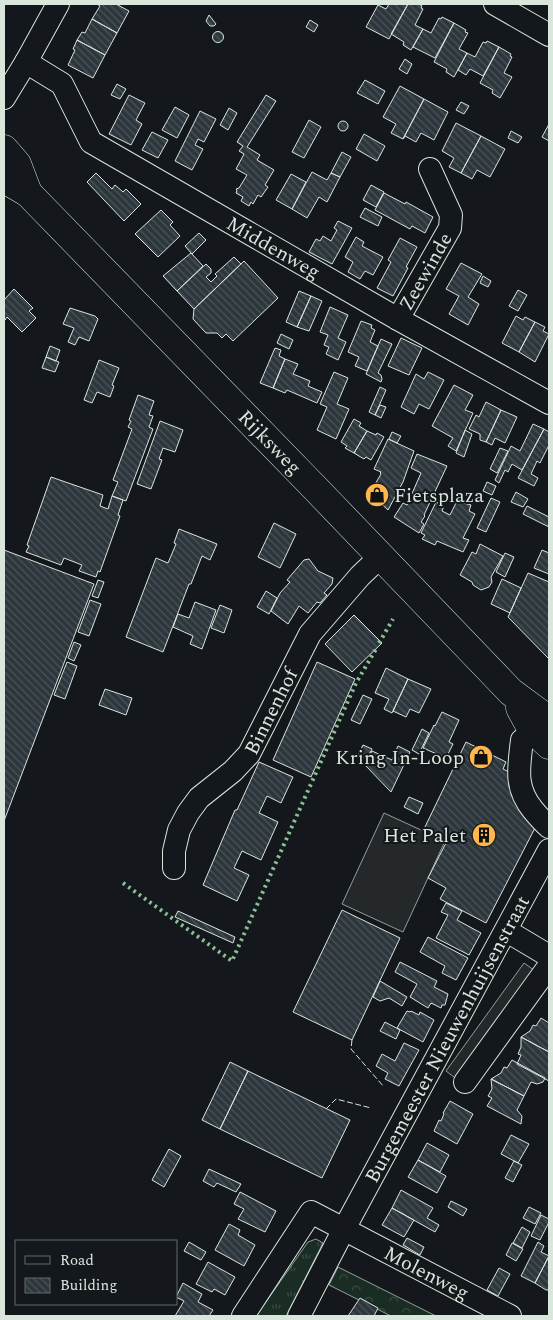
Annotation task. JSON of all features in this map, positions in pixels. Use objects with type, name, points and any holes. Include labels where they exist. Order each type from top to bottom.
[{"type":"main road","name":"Rijksweg","points":[[4,149],[17,164],[28,192]]},
{"type":"main road","name":"Rijksweg","points":[[4,179],[28,192],[511,692],[549,720]]},
{"type":"main road","name":"Rijksweg","points":[[511,692],[531,728],[549,746]]},
{"type":"street","points":[[4,98],[58,4]]},
{"type":"street","points":[[495,4],[549,35]]},
{"type":"street","name":"Middenweg","points":[[26,62],[62,84],[91,142],[398,319],[549,403]]},
{"type":"street","name":"Zeewinde","points":[[398,319],[450,228],[451,215],[430,169]]},
{"type":"street","name":"Binnenhof","points":[[174,868],[174,851],[179,830],[188,813],[199,798],[234,772],[249,754],[310,634],[360,576],[381,556]]},
{"type":"street","points":[[522,740],[519,773],[520,788],[528,804],[549,827]]},
{"type":"street","name":"Burgemeester Nieuwenhuijsenstraat","points":[[299,1316],[549,850]]},
{"type":"street","points":[[507,931],[549,956]]},
{"type":"street","points":[[465,1082],[549,966]]},
{"type":"street","points":[[243,1316],[311,1212],[344,1229]]},
{"type":"street","name":"Molenweg","points":[[344,1229],[510,1316]]},
{"type":"green space","points":[[316,1239],[323,1243],[286,1316],[256,1316],[308,1242]]},
{"type":"green space","points":[[338,1267],[436,1316],[391,1316],[329,1285]]},
{"type":"shaded area","points":[[384,813],[445,841],[403,932],[342,904]]},
{"type":"shaded area","points":[[524,963],[538,973],[459,1081],[446,1071]]},
{"type":"building","points":[[97,4],[116,4],[129,11],[117,33],[92,19],[100,6]]},
{"type":"building","points":[[389,4],[408,4],[389,39],[366,27],[378,5],[386,9]]},
{"type":"building","points":[[408,4],[419,4],[423,9],[415,25],[423,29],[411,50],[403,45],[404,42],[391,34]]},
{"type":"building","points":[[209,15],[216,24],[214,26],[210,26],[206,21]]},
{"type":"building","points":[[442,17],[454,23],[435,58],[413,47],[423,29],[431,33],[439,18],[441,19]]},
{"type":"building","points":[[92,19],[117,33],[105,55],[77,40],[82,32],[85,33]]},
{"type":"building","points":[[310,20],[318,25],[314,32],[306,27]]},
{"type":"building","points":[[454,23],[468,33],[459,49],[467,53],[454,77],[446,72],[447,69],[434,62]]},
{"type":"building","points":[[216,32],[220,32],[223,37],[222,41],[216,42],[213,39],[213,35]]},
{"type":"building","points":[[77,40],[105,55],[93,78],[68,65],[75,50],[73,49]]},
{"type":"building","points":[[487,41],[499,47],[483,76],[470,69],[466,75],[458,70],[467,53],[475,57],[483,42],[486,43]]},
{"type":"building","points":[[499,47],[511,54],[510,56],[512,57],[504,73],[512,77],[500,98],[492,93],[493,90],[480,83]]},
{"type":"building","points":[[405,59],[412,64],[407,74],[399,69]]},
{"type":"building","points":[[365,80],[385,91],[378,104],[357,93]]},
{"type":"building","points":[[117,84],[126,89],[120,99],[111,95]]},
{"type":"building","points":[[400,86],[424,99],[403,139],[391,133],[396,124],[383,117]]},
{"type":"building","points":[[129,95],[145,103],[136,120],[142,124],[131,145],[109,134]]},
{"type":"building","points":[[266,95],[276,101],[247,147],[260,155],[257,160],[274,170],[265,185],[268,187],[261,197],[258,195],[253,204],[251,202],[249,206],[241,201],[243,197],[236,193],[236,189],[239,188],[247,175],[236,169],[244,154],[239,151],[243,146],[237,142]]},
{"type":"building","points":[[424,99],[448,112],[434,140],[421,133],[416,142],[405,136],[403,139]]},
{"type":"building","points":[[461,102],[469,106],[464,114],[456,110]]},
{"type":"building","points":[[175,107],[189,115],[177,138],[162,130]]},
{"type":"building","points":[[229,108],[237,113],[228,130],[220,125]]},
{"type":"building","points":[[200,111],[216,119],[204,142],[198,139],[195,145],[203,149],[192,170],[175,161]]},
{"type":"building","points":[[309,120],[321,127],[304,158],[292,152]]},
{"type":"building","points":[[343,121],[348,126],[343,131],[338,126]]},
{"type":"building","points":[[456,123],[481,136],[461,173],[449,167],[454,158],[442,151]]},
{"type":"building","points":[[549,124],[549,141],[542,137]]},
{"type":"building","points":[[511,131],[522,137],[518,143],[508,138]]},
{"type":"building","points":[[152,132],[168,140],[158,158],[142,150]]},
{"type":"building","points":[[364,134],[385,146],[377,161],[356,149]]},
{"type":"building","points":[[481,136],[505,149],[490,177],[477,170],[472,179],[461,173]]},
{"type":"building","points":[[342,152],[351,157],[340,177],[331,173]]},
{"type":"building","points":[[312,172],[327,180],[331,173],[340,177],[327,202],[319,197],[307,218],[292,209]]},
{"type":"building","points":[[96,173],[112,189],[115,185],[123,192],[126,189],[141,204],[124,221],[87,182]]},
{"type":"building","points":[[291,174],[306,182],[292,209],[276,200]]},
{"type":"building","points":[[371,185],[384,192],[376,207],[363,200]]},
{"type":"building","points":[[384,193],[405,204],[406,202],[433,217],[425,233],[412,226],[410,229],[375,210]]},
{"type":"building","points":[[365,208],[382,217],[378,226],[360,217]]},
{"type":"building","points":[[161,210],[173,222],[170,225],[180,236],[158,257],[135,234]]},
{"type":"building","points":[[338,221],[352,228],[332,264],[309,252],[316,239],[320,241],[323,236],[331,241],[337,230],[334,228]]},
{"type":"building","points":[[199,233],[206,240],[192,254],[185,246]]},
{"type":"building","points":[[356,237],[364,242],[362,246],[383,257],[373,275],[365,271],[360,279],[348,272],[353,262],[345,257]]},
{"type":"building","points":[[400,238],[417,247],[393,296],[377,288],[391,262],[388,260]]},
{"type":"building","points":[[191,253],[203,266],[177,291],[163,276]]},
{"type":"building","points":[[234,257],[241,264],[194,309],[177,291],[206,264],[211,269],[211,273],[206,277],[211,282],[217,276],[215,274]]},
{"type":"building","points":[[244,261],[278,298],[233,341],[226,334],[222,338],[217,333],[206,333],[193,319],[194,309]]},
{"type":"building","points":[[461,263],[482,274],[468,297],[479,304],[468,325],[449,314],[459,296],[446,289]]},
{"type":"building","points":[[483,276],[491,281],[488,287],[480,283]]},
{"type":"building","points":[[14,289],[33,308],[29,311],[36,318],[22,332],[7,317],[4,319],[4,300]]},
{"type":"building","points":[[518,290],[527,295],[518,311],[509,306]]},
{"type":"building","points":[[299,291],[311,296],[297,327],[286,322]]},
{"type":"building","points":[[311,296],[322,301],[309,331],[297,327]]},
{"type":"building","points":[[330,307],[348,315],[338,338],[346,342],[338,360],[326,354],[329,347],[324,345],[328,335],[320,332]]},
{"type":"building","points":[[70,308],[95,316],[98,319],[89,341],[79,337],[75,345],[68,342],[74,328],[63,324]]},
{"type":"building","points":[[516,316],[523,320],[525,317],[535,322],[519,352],[502,343]]},
{"type":"building","points":[[361,321],[372,325],[371,328],[375,330],[370,342],[378,346],[367,371],[355,366],[359,357],[348,352]]},
{"type":"building","points":[[535,322],[545,327],[543,331],[549,334],[535,362],[519,352]]},
{"type":"building","points":[[281,334],[293,340],[289,349],[277,343]]},
{"type":"building","points":[[401,338],[422,348],[409,375],[388,366]]},
{"type":"building","points":[[381,339],[392,344],[378,373],[381,375],[381,382],[366,374]]},
{"type":"building","points":[[50,346],[60,350],[56,361],[46,357]]},
{"type":"building","points":[[275,348],[281,350],[279,356],[285,359],[273,388],[260,383]]},
{"type":"building","points":[[46,357],[59,362],[55,372],[42,368]]},
{"type":"building","points":[[285,359],[298,364],[293,374],[310,381],[308,386],[322,392],[317,403],[287,390],[285,393],[273,388]]},
{"type":"building","points":[[99,360],[119,368],[112,385],[114,386],[110,397],[97,392],[92,403],[84,400]]},
{"type":"building","points":[[334,372],[348,378],[337,404],[349,409],[336,439],[317,430],[327,407],[320,404]]},
{"type":"building","points":[[428,372],[444,380],[429,409],[419,404],[414,414],[401,407],[416,374],[424,379]]},
{"type":"building","points":[[454,385],[473,395],[465,410],[473,413],[456,451],[448,446],[453,438],[432,426]]},
{"type":"building","points":[[380,387],[386,390],[375,415],[369,412]]},
{"type":"building","points":[[138,395],[154,401],[149,415],[153,416],[149,427],[153,429],[126,501],[112,496],[118,482],[113,480],[132,429],[128,427],[131,421],[129,420]]},
{"type":"building","points":[[486,402],[501,410],[486,442],[480,440],[480,434],[469,429],[476,415],[479,417]]},
{"type":"building","points":[[380,405],[386,407],[381,418],[375,415]]},
{"type":"building","points":[[501,410],[517,417],[505,443],[495,438],[492,445],[486,442]]},
{"type":"building","points":[[354,419],[361,423],[359,426],[367,431],[354,453],[345,448],[347,446],[341,442]]},
{"type":"building","points":[[160,421],[183,430],[175,452],[163,448],[159,459],[162,460],[151,489],[137,484]]},
{"type":"building","points":[[533,424],[544,429],[522,470],[512,464],[508,472],[505,470],[499,483],[495,480],[511,446],[520,451]]},
{"type":"building","points":[[544,429],[549,432],[549,445],[540,463],[537,461],[531,474],[538,478],[534,486],[518,478]]},
{"type":"building","points":[[465,430],[472,434],[464,457],[456,453]]},
{"type":"building","points":[[367,431],[384,437],[371,460],[366,457],[364,459],[354,453]]},
{"type":"building","points":[[392,432],[401,436],[397,443],[389,439]]},
{"type":"building","points":[[388,439],[414,451],[403,482],[388,510],[370,493],[381,474],[381,472],[374,469]]},
{"type":"building","points":[[500,448],[508,451],[497,473],[490,469]]},
{"type":"building","points":[[417,454],[447,466],[421,522],[424,524],[419,533],[394,517],[403,503],[407,505],[421,473],[411,468]]},
{"type":"building","points":[[51,477],[103,495],[100,506],[108,509],[112,496],[123,500],[118,515],[120,516],[100,572],[98,571],[96,577],[79,571],[82,565],[64,558],[61,565],[26,552]]},
{"type":"building","points":[[487,482],[496,486],[492,495],[483,491]]},
{"type":"building","points":[[516,492],[528,499],[523,507],[511,502]]},
{"type":"building","points":[[491,498],[500,502],[486,532],[477,528]]},
{"type":"building","points":[[457,501],[471,505],[469,511],[475,514],[463,538],[469,540],[463,552],[437,541],[435,545],[422,539],[425,535],[421,533],[436,502],[444,506],[442,511],[450,515]]},
{"type":"building","points":[[527,506],[549,517],[549,527],[523,514]]},
{"type":"building","points":[[274,523],[296,534],[280,568],[258,557]]},
{"type":"building","points":[[179,529],[217,544],[210,560],[202,556],[191,584],[189,584],[163,652],[126,637],[156,558],[168,563],[176,544],[174,543]]},
{"type":"building","points":[[480,544],[503,556],[491,577],[492,582],[489,587],[481,590],[460,575],[472,552],[476,554]]},
{"type":"building","points":[[4,550],[94,584],[4,821]]},
{"type":"building","points":[[542,550],[549,553],[549,574],[534,568]]},
{"type":"building","points":[[505,553],[514,557],[505,577],[496,572]]},
{"type":"building","points":[[309,559],[318,571],[333,578],[332,584],[324,593],[327,595],[320,603],[317,602],[308,613],[299,606],[288,624],[271,611],[280,593],[290,582],[287,580],[304,560]]},
{"type":"building","points":[[528,573],[549,582],[549,659],[508,617]]},
{"type":"building","points":[[502,579],[521,588],[510,613],[491,604]]},
{"type":"building","points":[[98,580],[104,582],[98,598],[92,596]]},
{"type":"building","points":[[266,591],[277,598],[269,614],[257,607]]},
{"type":"building","points":[[90,600],[101,604],[89,636],[78,632]]},
{"type":"building","points":[[195,602],[216,610],[202,649],[190,644],[193,636],[173,627],[178,614],[189,618]]},
{"type":"building","points":[[220,605],[232,610],[224,633],[211,628]]},
{"type":"building","points":[[354,615],[382,643],[352,672],[325,644]]},
{"type":"building","points":[[74,642],[81,645],[74,661],[68,658]]},
{"type":"building","points":[[67,662],[77,666],[65,699],[54,695]]},
{"type":"building","points":[[317,662],[355,679],[311,777],[273,760]]},
{"type":"building","points":[[386,668],[408,679],[392,713],[384,709],[389,699],[375,693]]},
{"type":"building","points":[[408,679],[431,689],[419,713],[410,709],[406,717],[393,711]]},
{"type":"building","points":[[105,689],[132,698],[126,715],[99,705]]},
{"type":"building","points":[[363,695],[372,699],[360,724],[351,720]]},
{"type":"building","points":[[442,712],[459,720],[449,742],[453,744],[446,758],[423,748]]},
{"type":"building","points":[[422,729],[429,733],[419,754],[412,750]]},
{"type":"building","name":"Het Palet","points":[[466,742],[506,762],[503,769],[511,773],[536,826],[486,923],[440,899],[446,888],[428,878],[447,841],[424,829]]},
{"type":"building","points":[[363,745],[372,749],[367,759],[358,755]]},
{"type":"building","points":[[398,746],[410,752],[391,792],[365,765],[372,751],[392,760]]},
{"type":"building","points":[[259,762],[293,777],[281,803],[267,796],[259,813],[278,822],[261,860],[242,851],[234,868],[249,875],[237,901],[203,885],[235,810],[237,810]]},
{"type":"building","points":[[409,797],[423,803],[418,814],[404,807]]},
{"type":"building","points":[[446,903],[462,911],[457,920],[481,933],[469,955],[436,938],[448,915],[441,912]]},
{"type":"building","points":[[342,910],[400,938],[352,1040],[293,1012]]},
{"type":"building","points":[[178,911],[235,937],[233,943],[175,917]]},
{"type":"building","points":[[428,937],[468,958],[456,980],[442,973],[445,966],[420,952]]},
{"type":"building","points":[[400,962],[437,981],[434,987],[448,994],[445,1005],[442,1005],[441,1008],[431,1003],[428,1008],[410,997],[417,984],[395,972]]},
{"type":"building","points":[[380,981],[407,997],[402,1006],[389,998],[380,1001],[373,997]]},
{"type":"building","points":[[407,1011],[419,1015],[420,1012],[434,1020],[423,1042],[397,1028]]},
{"type":"building","points":[[541,1018],[549,1023],[549,1052],[521,1037],[530,1031],[533,1025],[536,1026]]},
{"type":"building","points":[[385,1022],[400,1030],[396,1039],[380,1031]]},
{"type":"building","points":[[521,1037],[549,1052],[549,1081],[517,1064],[521,1055],[518,1054],[521,1047]]},
{"type":"building","points":[[404,1043],[419,1050],[399,1086],[385,1079],[388,1073],[376,1066],[382,1054],[395,1061]]},
{"type":"building","points":[[512,1060],[545,1078],[543,1082],[537,1084],[531,1082],[524,1096],[491,1079],[501,1073],[504,1067],[507,1068]]},
{"type":"building","points":[[230,1062],[248,1071],[220,1129],[202,1120]]},
{"type":"building","points":[[248,1071],[350,1120],[322,1178],[220,1129]]},
{"type":"building","points":[[491,1079],[524,1096],[517,1110],[522,1116],[521,1124],[487,1106],[492,1098],[488,1096],[492,1089]]},
{"type":"building","points":[[450,1101],[473,1114],[457,1144],[434,1131]]},
{"type":"building","points":[[511,1135],[529,1144],[518,1163],[501,1154]]},
{"type":"building","points":[[427,1143],[449,1155],[440,1172],[418,1160]]},
{"type":"building","points":[[169,1149],[181,1156],[164,1187],[152,1180]]},
{"type":"building","points":[[418,1160],[446,1176],[437,1193],[408,1177]]},
{"type":"building","points":[[514,1161],[522,1165],[513,1182],[505,1178]]},
{"type":"building","points":[[209,1169],[241,1184],[236,1192],[217,1183],[214,1187],[203,1181]]},
{"type":"building","points":[[401,1190],[433,1208],[427,1218],[439,1225],[435,1232],[392,1208]]},
{"type":"building","points":[[240,1192],[276,1211],[265,1232],[238,1219],[244,1209],[234,1204]]},
{"type":"building","points":[[451,1201],[467,1209],[463,1216],[448,1207]]},
{"type":"building","points":[[529,1207],[541,1213],[535,1224],[523,1218]]},
{"type":"building","points":[[392,1208],[414,1220],[404,1237],[382,1225]]},
{"type":"building","points":[[541,1215],[549,1219],[549,1222],[540,1240],[531,1236]]},
{"type":"building","points":[[229,1224],[240,1230],[238,1235],[255,1245],[244,1266],[215,1250]]},
{"type":"building","points":[[522,1227],[530,1232],[522,1248],[513,1243]]},
{"type":"building","points":[[407,1238],[424,1247],[420,1255],[403,1245]]},
{"type":"building","points":[[189,1242],[206,1252],[201,1260],[184,1251]]},
{"type":"building","points":[[538,1242],[544,1246],[541,1252],[549,1256],[535,1283],[521,1276]]},
{"type":"building","points":[[512,1243],[523,1249],[516,1261],[506,1255]]},
{"type":"building","points":[[549,1256],[549,1290],[546,1290],[535,1283]]},
{"type":"building","points":[[208,1262],[235,1277],[225,1295],[214,1289],[212,1292],[196,1284]]},
{"type":"building","points":[[499,1268],[510,1274],[498,1296],[487,1290]]},
{"type":"building","points":[[183,1283],[202,1294],[198,1302],[213,1310],[209,1316],[175,1316],[184,1301],[178,1298],[178,1293]]},
{"type":"building","points":[[360,1298],[378,1308],[374,1316],[348,1316]]},
{"type":"hedge","points":[[379,643],[393,619]]},
{"type":"hedge","points":[[123,883],[232,961],[356,683],[376,649]]},
{"type":"fence","points":[[352,1040],[351,1049],[384,1087]]},
{"type":"fence","points":[[326,1109],[336,1099],[371,1108]]},
{"type":"place","name":"Fietsplaza","points":[[377,495]]},
{"type":"place","name":"Kring In-Loop","points":[[481,757]]},
{"type":"place","name":"Het Palet","points":[[484,835]]}]
